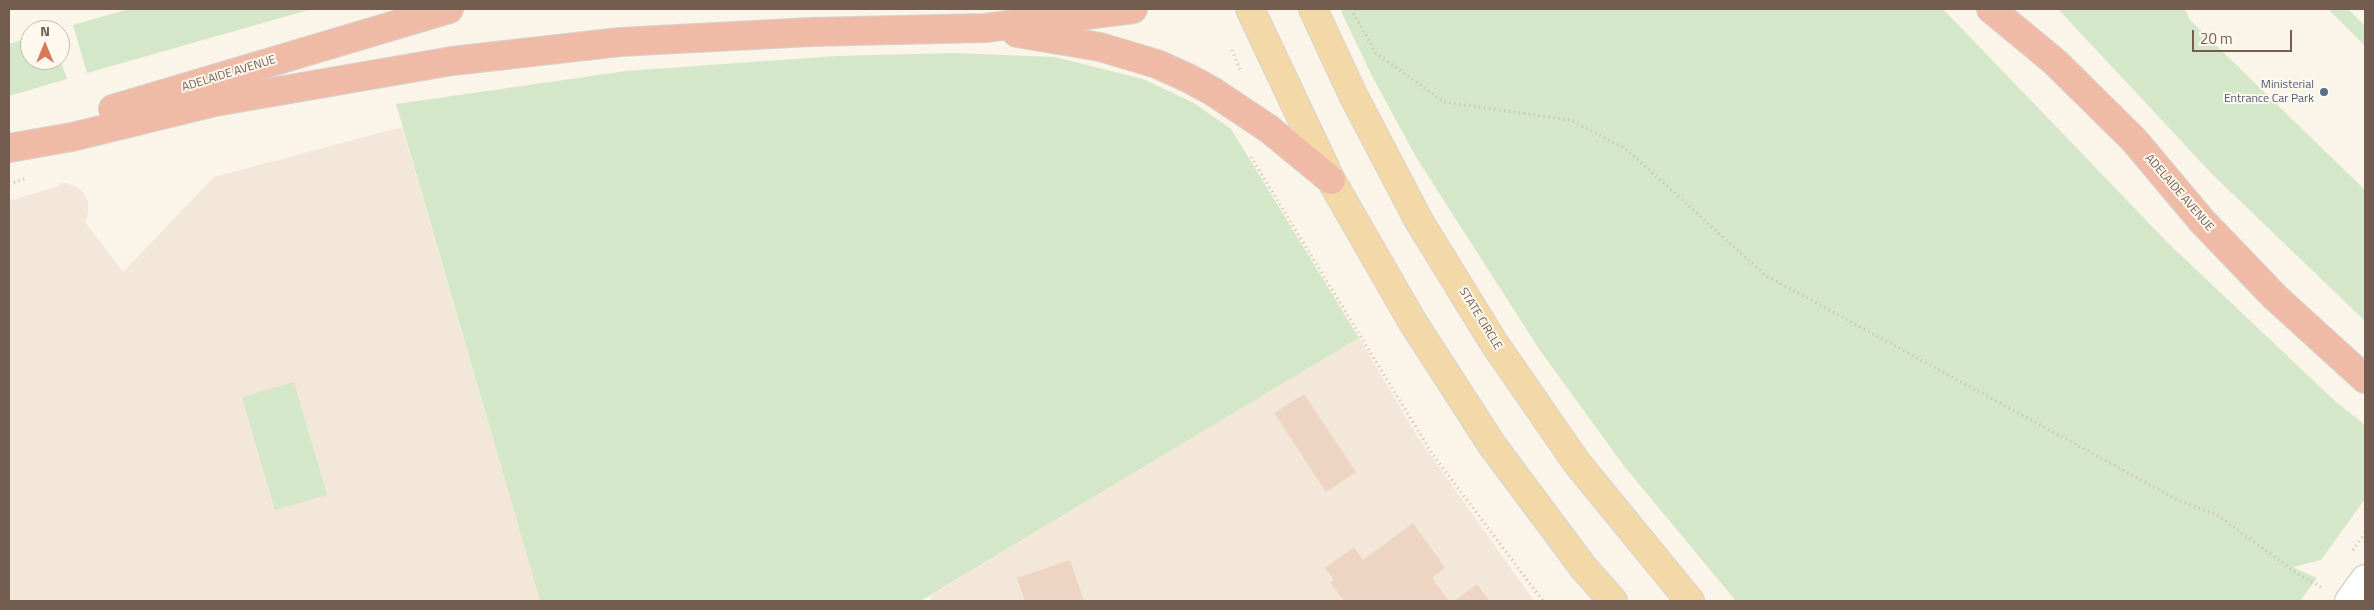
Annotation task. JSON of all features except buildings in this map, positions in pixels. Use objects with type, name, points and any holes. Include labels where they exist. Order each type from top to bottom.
[{"type":"highway","name":"ADELAIDE AVENUE","points":[[9,141],[300,52],[449,9]]},
{"type":"highway","points":[[9,148],[72,136],[215,102],[452,60],[620,42],[811,32],[985,28],[1134,9]]},
{"type":"highway","name":"ADELAIDE AVENUE","points":[[1991,9],[2055,62],[2134,140],[2202,221],[2275,297],[2365,379]]},
{"type":"highway","points":[[985,28],[1100,47],[1131,56],[1188,78],[1269,129],[1331,180]]},
{"type":"main road","points":[[1250,9],[1331,180],[1407,313],[1492,445],[1583,567],[1613,601]]},
{"type":"main road","name":"STATE CIRCLE","points":[[1313,9],[1353,95],[1420,221],[1494,343],[1577,464],[1690,601]]},
{"type":"path","points":[[1350,9],[1376,53],[1444,102],[1570,120],[1626,149],[1765,275],[2176,499],[2216,515],[2298,574],[2349,591]]},
{"type":"path","points":[[1229,42],[1245,84],[1236,132],[1433,455],[1543,601]]},
{"type":"shaded area","points":[[402,127],[540,601],[9,601],[9,201],[59,186],[59,184],[66,183],[77,187],[88,201],[88,213],[85,222],[123,272],[214,177]]},
{"type":"shaded area","points":[[1359,338],[1417,436],[1534,601],[933,601],[929,596]]},
{"type":"green space","points":[[129,9],[312,9],[87,73],[73,25]]},
{"type":"green space","points":[[1340,9],[1943,9],[2168,243],[2335,401],[2365,425],[2365,499],[2321,560],[2293,567],[2317,578],[2300,601],[1736,601],[1624,466],[1539,349],[1416,157],[1372,76]]},
{"type":"green space","points":[[2058,9],[2185,9],[2190,20],[2365,190],[2365,321],[2213,175]]},
{"type":"green space","points":[[2328,9],[2348,9],[2365,26],[2365,46]]},
{"type":"green space","points":[[20,40],[20,70],[64,70],[67,79],[9,96],[9,44]]},
{"type":"green space","points":[[953,53],[1055,57],[1143,79],[1194,103],[1231,129],[1359,338],[920,601],[540,601],[396,104],[626,71],[837,56]]},
{"type":"green space","points":[[294,382],[327,495],[275,510],[242,397]]},
{"type":"place","name":"Ministerial Entrance Car Park","points":[[2324,92]]}]
